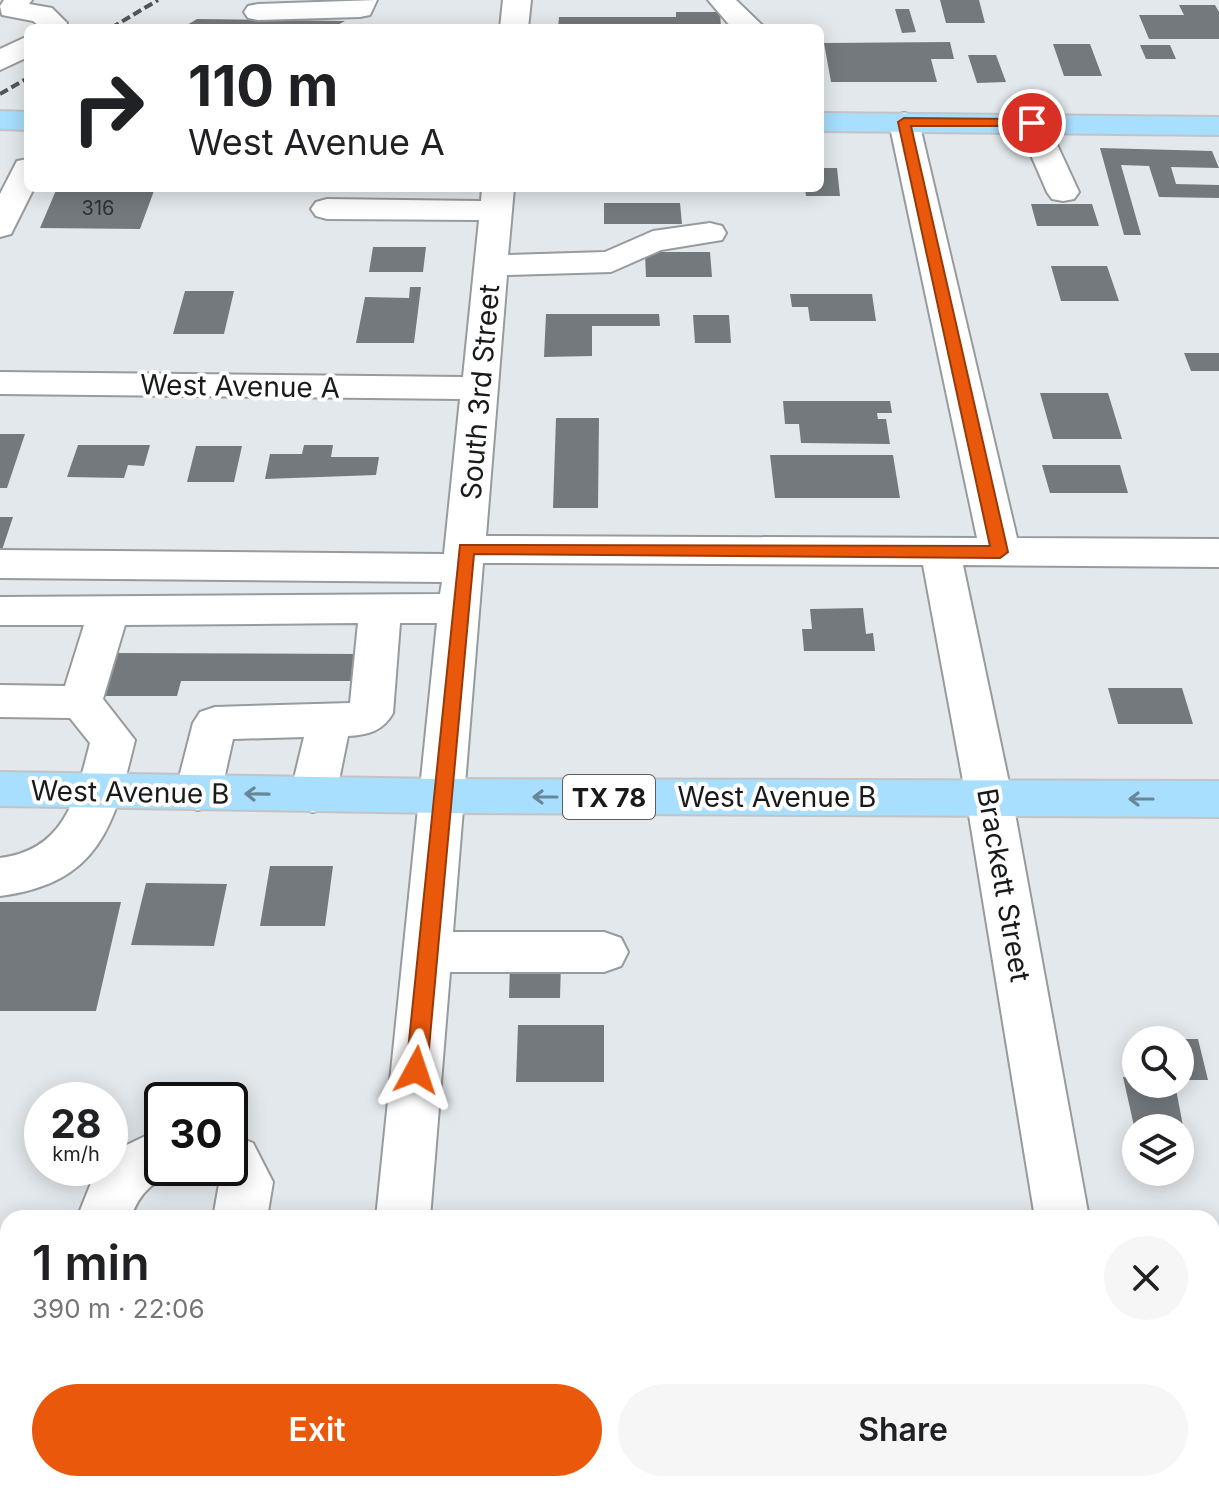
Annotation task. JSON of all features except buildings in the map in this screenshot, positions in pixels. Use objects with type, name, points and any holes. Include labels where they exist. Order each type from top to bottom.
[{"type":"main road","points":[[0,120],[24,121]]},
{"type":"main road","points":[[824,122],[1219,126]]},
{"type":"main road","name":"West Avenue B","points":[[0,789],[313,795],[1219,799]]},
{"type":"street","points":[[18,0],[12,9],[42,14],[53,24]]},
{"type":"street","points":[[258,12],[360,9],[363,0]]},
{"type":"street","points":[[514,24],[517,0]]},
{"type":"street","points":[[722,0],[745,24]]},
{"type":"street","points":[[0,61],[24,47]]},
{"type":"street","points":[[904,122],[1000,552]]},
{"type":"street","points":[[1032,123],[1063,192]]},
{"type":"street","points":[[0,160],[24,159]]},
{"type":"street","points":[[0,227],[24,176]]},
{"type":"street","points":[[327,209],[497,199]]},
{"type":"street","name":"South 3rd Street","points":[[404,1210],[497,199]]},
{"type":"street","points":[[491,266],[611,262],[653,241],[710,233]]},
{"type":"street","name":"West Avenue A","points":[[0,383],[480,388]]},
{"type":"street","points":[[0,564],[464,575],[941,553],[1219,553]]},
{"type":"street","name":"Brackett Street","points":[[941,553],[989,797],[1061,1210]]},
{"type":"street","points":[[0,611],[380,610],[464,575]]},
{"type":"street","points":[[198,793],[215,723],[362,719],[371,713],[380,610]]},
{"type":"street","points":[[81,702],[109,611]]},
{"type":"street","points":[[0,701],[81,702],[113,740],[102,791],[72,848],[43,870],[0,877]]},
{"type":"street","points":[[313,795],[330,720]]},
{"type":"street","points":[[427,952],[604,952]]},
{"type":"street","points":[[106,1210],[112,1187],[134,1164],[144,1160]]},
{"type":"street","points":[[241,1210],[245,1186]]},
{"type":"railway","points":[[118,24],[158,0]]},
{"type":"railway","points":[[0,94],[24,80]]},
{"type":"route","points":[[416,1070],[466,549],[1000,552],[904,122],[1032,123]]}]
